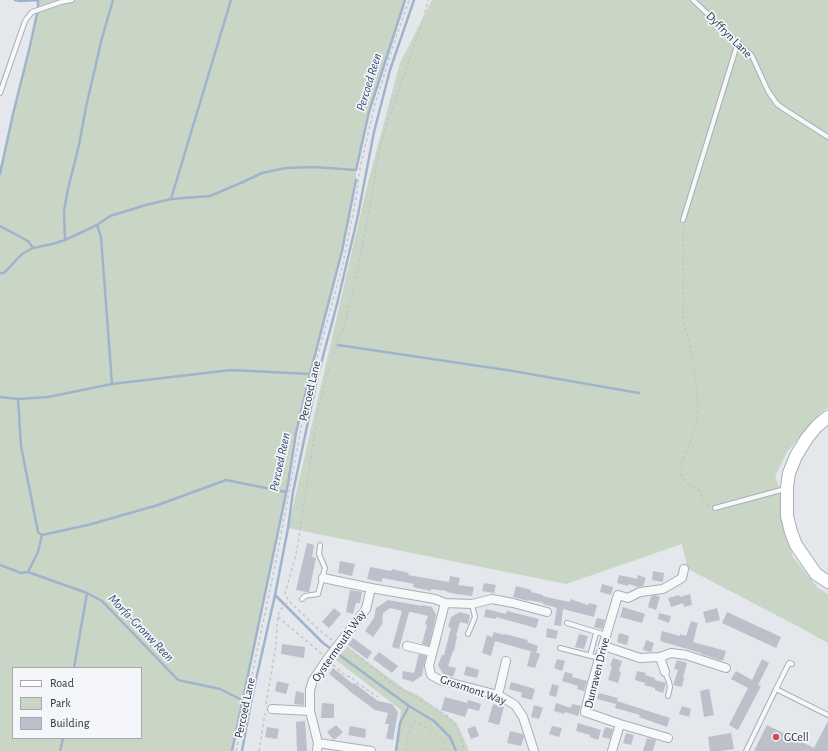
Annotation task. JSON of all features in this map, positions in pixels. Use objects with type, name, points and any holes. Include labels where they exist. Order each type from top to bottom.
[{"type":"street","points":[[828,417],[817,426],[807,438],[796,456],[789,473],[787,488],[787,516],[796,545],[816,574],[828,582]]},
{"type":"street","name":"Dunraven Drive","points":[[620,724],[585,712],[618,595],[628,598],[640,592],[664,589],[682,578],[684,569]]},
{"type":"street","points":[[323,578],[435,599],[445,603],[472,604],[492,599],[547,612]]},
{"type":"street","name":"Oystermouth Way","points":[[318,747],[310,711],[310,690],[313,680],[366,608],[371,588]]},
{"type":"street","name":"Grosmont Way","points":[[445,603],[429,666],[431,675],[440,680],[498,695],[515,705],[523,717],[534,751]]},
{"type":"street","points":[[407,646],[432,652]]},
{"type":"street","points":[[604,646],[640,658],[660,657],[671,654],[686,655],[726,668]]},
{"type":"street","points":[[660,657],[665,672]]},
{"type":"street","points":[[498,695],[506,661]]},
{"type":"street","points":[[272,709],[310,711]]},
{"type":"street","points":[[612,751],[620,724],[668,738]]},
{"type":"street","points":[[318,747],[371,751]]},
{"type":"lane","points":[[0,93],[25,21],[34,11],[72,0]]},
{"type":"lane","name":"Dyffryn Lane","points":[[693,0],[752,56],[768,92],[777,104],[828,137]]},
{"type":"lane","points":[[683,220],[738,42]]},
{"type":"lane","points":[[715,508],[787,488]]},
{"type":"lane","points":[[302,599],[305,596],[318,594],[325,568],[319,554],[320,545]]},
{"type":"lane","points":[[468,634],[475,617],[472,604]]},
{"type":"lane","points":[[568,623],[596,633],[607,635]]},
{"type":"lane","points":[[590,656],[596,633]]},
{"type":"lane","points":[[560,648],[600,658]]},
{"type":"lane","points":[[746,751],[789,663],[792,664]]},
{"type":"lane","points":[[665,672],[670,687],[668,696]]},
{"type":"lane","points":[[776,689],[828,715]]},
{"type":"path","name":"Percoed Lane","points":[[236,751],[276,561],[306,402],[343,264],[357,193],[359,173],[374,108],[392,48],[409,0]]},
{"type":"path","points":[[428,0],[424,17],[380,144],[357,274],[346,319],[328,370],[319,406],[297,550],[285,594],[319,630],[341,642],[394,685],[449,717],[457,728],[465,751]]},
{"type":"path","points":[[683,220],[683,318],[690,344],[695,374],[698,409],[696,426],[682,462],[681,475],[687,484],[697,489],[703,500],[708,505],[715,508]]},
{"type":"path","points":[[259,751],[276,645],[279,612],[290,601]]},
{"type":"path","points":[[278,617],[324,655],[346,676],[351,677],[378,697]]},
{"type":"path","points":[[405,751],[411,726],[414,722],[423,725],[441,739],[447,751]]},
{"type":"green space","points":[[38,0],[405,0],[369,112],[356,170],[356,180],[342,251],[296,433],[288,484],[232,751],[0,751],[0,165],[38,9]]},
{"type":"green space","points":[[432,0],[828,0],[828,408],[820,413],[787,452],[775,477],[781,490],[780,514],[793,557],[818,588],[828,594],[828,643],[688,569],[682,544],[566,584],[288,528],[368,182],[400,63]]},
{"type":"green space","points":[[347,647],[406,690],[419,696],[457,723],[469,751],[395,751],[401,710],[336,660]]},
{"type":"building","points":[[307,543],[314,545],[312,557],[316,558],[309,592],[296,590]]},
{"type":"building","points":[[340,561],[355,564],[352,576],[338,573]]},
{"type":"building","points":[[370,567],[391,571],[392,569],[409,573],[408,575],[449,582],[450,576],[460,578],[458,585],[474,587],[472,596],[431,589],[431,591],[413,587],[414,584],[382,578],[382,582],[367,579]]},
{"type":"building","points":[[653,571],[664,573],[663,582],[652,580]]},
{"type":"building","points":[[619,575],[637,579],[638,575],[646,578],[643,586],[638,587],[629,584],[628,586],[617,583]]},
{"type":"building","points":[[484,583],[496,585],[494,593],[482,591]]},
{"type":"building","points":[[602,584],[613,587],[611,595],[600,592]]},
{"type":"building","points":[[516,586],[555,599],[570,602],[570,599],[588,605],[589,603],[597,605],[594,617],[563,609],[561,626],[554,625],[557,608],[543,603],[513,597]]},
{"type":"building","points":[[350,590],[362,592],[360,603],[356,603],[353,614],[346,612]]},
{"type":"building","points":[[690,594],[692,605],[684,607],[683,603],[671,607],[668,598]]},
{"type":"building","points":[[656,595],[660,597],[656,610],[648,607],[651,596]]},
{"type":"building","points":[[388,600],[432,607],[436,615],[429,646],[422,644],[427,625],[425,624],[428,616],[411,612],[409,612],[399,649],[392,647],[402,611],[390,608],[383,613],[383,623],[373,637],[365,631],[374,618],[376,608]]},
{"type":"building","points":[[623,607],[645,614],[642,623],[620,617]]},
{"type":"building","points":[[334,608],[341,614],[329,628],[322,622]]},
{"type":"building","points":[[717,608],[720,620],[706,623],[703,612]]},
{"type":"building","points":[[486,609],[506,614],[507,611],[539,619],[536,628],[496,617],[496,619],[484,617]]},
{"type":"building","points":[[460,612],[470,615],[468,624],[460,622],[456,636],[454,651],[448,666],[456,668],[453,677],[443,674],[438,665],[442,655],[444,655],[451,628],[448,627],[451,617]]},
{"type":"building","points":[[727,612],[781,637],[776,648],[722,623]]},
{"type":"building","points":[[659,613],[671,616],[669,623],[658,619]]},
{"type":"building","points":[[597,618],[605,620],[602,629],[594,627]]},
{"type":"building","points":[[691,621],[698,623],[693,642],[726,651],[723,661],[660,641],[662,631],[680,636],[680,634],[686,636]]},
{"type":"building","points":[[547,628],[558,631],[556,639],[546,637]]},
{"type":"building","points":[[494,632],[528,640],[527,642],[538,646],[536,653],[495,641],[491,656],[482,653],[487,635],[492,637]]},
{"type":"building","points":[[619,633],[629,636],[627,645],[617,642]]},
{"type":"building","points":[[579,634],[588,636],[584,649],[575,647]]},
{"type":"building","points":[[353,638],[372,652],[367,659],[348,645]]},
{"type":"building","points":[[646,640],[654,643],[651,652],[643,650]]},
{"type":"building","points":[[282,644],[305,647],[304,658],[281,654]]},
{"type":"building","points":[[531,651],[540,654],[535,668],[527,666]]},
{"type":"building","points":[[379,652],[398,666],[392,673],[373,659]]},
{"type":"building","points":[[419,654],[426,656],[423,675],[411,683],[412,681],[402,679],[403,671],[414,673]]},
{"type":"building","points":[[613,658],[622,661],[618,683],[608,680]]},
{"type":"building","points":[[557,659],[565,661],[562,671],[554,668]]},
{"type":"building","points":[[762,659],[769,663],[758,685],[761,686],[738,730],[729,725],[748,688],[731,679],[736,671],[752,680]]},
{"type":"building","points":[[677,660],[687,663],[682,687],[673,685],[678,670],[674,669]]},
{"type":"building","points":[[466,666],[479,670],[477,678],[464,675]]},
{"type":"building","points":[[333,668],[378,701],[392,704],[398,712],[393,740],[386,738],[389,724],[385,724],[388,713],[375,710],[348,690],[329,674]]},
{"type":"building","points":[[637,671],[646,673],[645,675],[655,678],[655,680],[666,683],[663,693],[655,690],[655,688],[644,685],[645,683],[635,680]]},
{"type":"building","points":[[565,672],[573,674],[572,677],[587,681],[584,691],[577,689],[578,686],[562,681]]},
{"type":"building","points":[[277,681],[289,684],[286,694],[275,691]]},
{"type":"building","points":[[511,682],[535,689],[532,700],[521,697],[522,693],[509,689]]},
{"type":"building","points":[[552,684],[559,686],[556,697],[549,695]]},
{"type":"building","points":[[709,689],[714,715],[704,717],[700,691]]},
{"type":"building","points":[[296,691],[304,693],[304,705],[294,704]]},
{"type":"building","points":[[599,693],[618,698],[617,701],[670,718],[667,727],[639,717],[640,715],[615,708],[616,704],[597,699]]},
{"type":"building","points":[[445,697],[467,703],[468,700],[481,704],[479,711],[468,708],[465,717],[441,710]]},
{"type":"building","points":[[322,703],[334,704],[334,718],[321,718]]},
{"type":"building","points":[[556,703],[571,708],[572,704],[581,706],[578,716],[565,712],[564,714],[554,711]]},
{"type":"building","points":[[493,704],[504,707],[499,725],[488,722]]},
{"type":"building","points":[[534,705],[543,708],[539,719],[531,717]]},
{"type":"building","points":[[682,706],[691,709],[689,717],[679,714]]},
{"type":"building","points":[[305,721],[307,751],[297,751],[296,722]]},
{"type":"building","name":"GCell","points":[[828,721],[828,751],[754,751],[767,725],[814,748]]},
{"type":"building","points":[[578,723],[601,730],[598,740],[590,737],[590,735],[576,731]]},
{"type":"building","points":[[336,725],[343,732],[334,740],[327,732]]},
{"type":"building","points":[[350,726],[366,729],[365,738],[348,735]]},
{"type":"building","points":[[475,726],[479,736],[471,739],[467,729]]},
{"type":"building","points":[[552,726],[562,728],[559,737],[549,734]]},
{"type":"building","points":[[267,727],[279,729],[277,739],[265,737]]},
{"type":"building","points":[[605,727],[613,729],[610,739],[602,737]]},
{"type":"building","points":[[510,731],[523,734],[524,737],[521,746],[507,743]]},
{"type":"building","points":[[626,733],[634,735],[631,745],[623,743]]},
{"type":"building","points":[[731,733],[734,749],[710,751],[708,737]]},
{"type":"building","points":[[647,738],[656,740],[653,751],[643,751]]},
{"type":"waterway","points":[[15,0],[38,0]]},
{"type":"waterway","points":[[0,174],[30,46],[38,9],[38,0]]},
{"type":"waterway","points":[[65,240],[64,211],[68,189],[102,38],[113,0]]},
{"type":"waterway","points":[[171,199],[231,0]]},
{"type":"waterway","points":[[0,273],[4,273],[22,254],[33,248],[65,240],[97,225],[110,216],[146,205],[171,199],[210,196],[262,173],[286,168],[314,167],[356,170],[369,112],[405,0]]},
{"type":"waterway","points":[[242,751],[251,702],[275,595],[288,528],[293,492],[318,375],[357,220],[374,132],[390,70],[414,0]]},
{"type":"waterway","name":"Percoed Reen","points":[[232,751],[288,484],[296,433],[342,251],[356,180]]},
{"type":"waterway","points":[[97,225],[101,237],[112,384]]},
{"type":"waterway","points":[[0,226],[28,241],[33,248]]},
{"type":"waterway","points":[[338,345],[513,371],[639,393]]},
{"type":"waterway","points":[[0,397],[18,399],[48,397],[112,384],[231,370],[310,374]]},
{"type":"waterway","points":[[18,399],[21,446],[38,532],[42,535],[88,525],[158,505],[226,480],[286,492]]},
{"type":"waterway","points":[[28,572],[38,552],[42,535]]},
{"type":"waterway","name":"Morfa-Gronw Reen","points":[[0,565],[21,573],[28,572],[87,593],[102,601],[178,680],[220,689],[242,700]]},
{"type":"waterway","points":[[74,667],[87,593]]},
{"type":"waterway","points":[[275,595],[323,643],[409,706],[434,721],[450,737],[456,751]]},
{"type":"waterway","points":[[396,751],[400,723],[409,706]]},
{"type":"waterway","points":[[60,751],[63,739]]},
{"type":"place","name":"GCell","points":[[776,737]]}]
